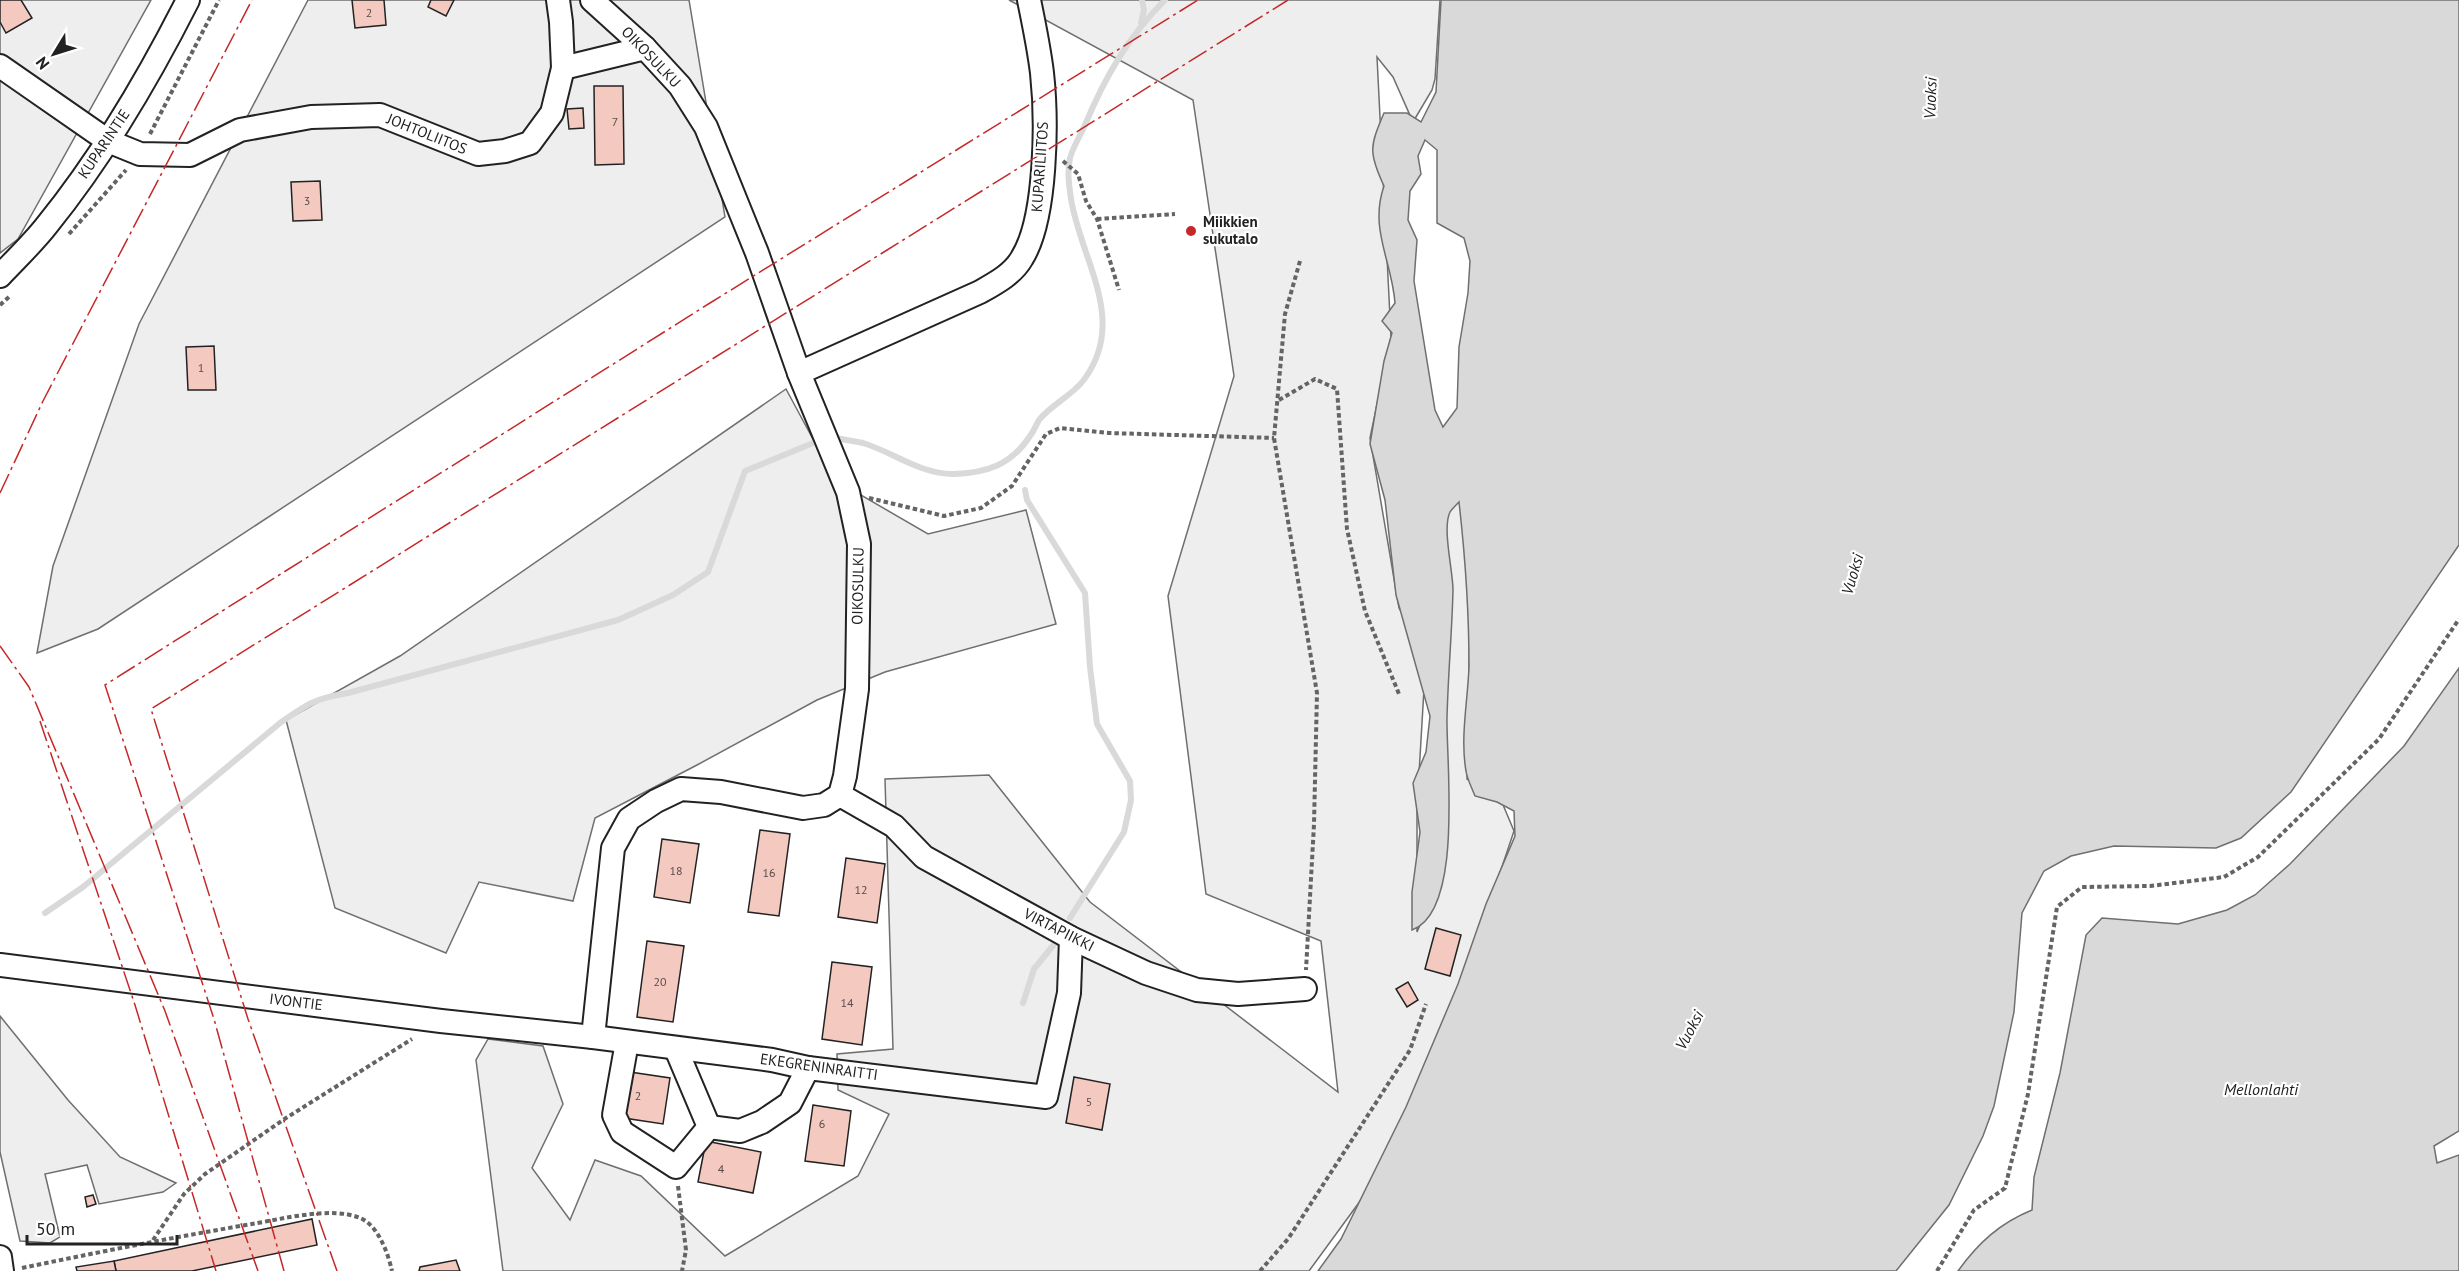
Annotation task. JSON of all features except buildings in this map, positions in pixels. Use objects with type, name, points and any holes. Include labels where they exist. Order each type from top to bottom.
[{"type":"street","name":"KUPARINTIE","points":[[0,276],[47,226],[108,141],[156,62],[188,0]]},
{"type":"street","name":"JOHTOLIITOS","points":[[0,66],[108,141],[140,154],[189,155],[240,130],[311,117],[380,116],[478,154],[505,152],[530,143],[552,113],[563,68],[558,0]]},
{"type":"street","name":"OIKOSULKU","points":[[592,0],[645,48],[680,86],[706,127],[757,253],[799,373],[848,492],[859,544],[856,689],[845,776],[840,795]]},
{"type":"street","name":"KUPARILIITOS","points":[[799,373],[980,292],[1004,277],[1022,259],[1031,241],[1036,220],[1043,159],[1042,75],[1029,0]]},
{"type":"street","points":[[563,68],[645,48]]},
{"type":"street","points":[[593,1037],[613,848],[629,819],[656,801],[681,789],[721,792],[803,808],[824,805],[840,795]]},
{"type":"street","name":"VIRTAPIIKKI","points":[[840,795],[894,826],[924,857],[1071,938],[1146,973],[1197,990],[1238,994],[1305,988]]},
{"type":"street","name":"EKEGRENINRAITTI","points":[[593,1037],[772,1060],[808,1068],[1046,1096],[1069,993],[1071,938]]},
{"type":"street","name":"IVONTIE","points":[[0,965],[441,1021],[593,1037]]},
{"type":"street","points":[[627,1042],[614,1115],[622,1132],[676,1167],[709,1127]]},
{"type":"street","points":[[676,1049],[709,1127]]},
{"type":"street","points":[[709,1127],[741,1131],[762,1122],[790,1103],[808,1068]]},
{"type":"street","points":[[0,1257],[11,1270]]},
{"type":"path","points":[[1066,163],[1078,174],[1086,201],[1097,219],[1119,290]]},
{"type":"path","points":[[1097,219],[1175,214]]},
{"type":"path","points":[[1300,261],[1285,314],[1274,438],[1317,693],[1314,824],[1305,988]]},
{"type":"path","points":[[1279,400],[1315,379],[1337,389],[1347,530],[1365,611],[1399,694]]},
{"type":"path","points":[[848,492],[944,516],[981,508],[1012,486],[1046,434],[1060,428],[1109,433],[1274,438]]},
{"type":"path","points":[[1937,1271],[1974,1210],[2005,1188],[2028,1094],[2057,907],[2082,887],[2150,886],[2224,877],[2258,857],[2379,739],[2459,620]]},
{"type":"path","points":[[1260,1271],[1288,1239],[1410,1050],[1426,1004]]},
{"type":"path","points":[[153,1240],[184,1194],[205,1174],[278,1124],[441,1021]]},
{"type":"path","points":[[676,1167],[686,1250],[682,1271]]},
{"type":"path","points":[[11,1270],[153,1240],[309,1215],[346,1214],[362,1218],[374,1229],[392,1271]]},
{"type":"shaded area","points":[[0,0],[151,0],[18,239],[0,253]]},
{"type":"shaded area","points":[[308,0],[689,0],[725,217],[98,629],[37,653],[53,566],[139,324]]},
{"type":"shaded area","points":[[1009,0],[1440,0],[1435,79],[1432,90],[1413,122],[1393,77],[1377,57],[1391,337],[1370,438],[1399,608],[1413,631],[1425,672],[1417,808],[1417,932],[1430,902],[1443,488],[1457,479],[1471,556],[1467,779],[1501,800],[1514,831],[1469,965],[1411,1107],[1366,1193],[1309,1271],[503,1271],[476,1060],[488,1039],[543,1046],[563,1104],[532,1168],[570,1220],[595,1160],[641,1176],[725,1256],[858,1176],[889,1114],[838,1090],[837,1054],[893,1049],[885,779],[989,775],[1090,902],[1338,1092],[1321,941],[1206,894],[1168,596],[1234,376],[1193,100]]},
{"type":"shaded area","points":[[786,389],[835,480],[928,534],[1026,510],[1056,624],[885,672],[817,700],[595,818],[573,901],[479,882],[446,953],[335,908],[286,720],[400,656]]},
{"type":"shaded area","points":[[0,1016],[68,1100],[120,1157],[176,1183],[163,1192],[99,1204],[87,1165],[45,1174],[60,1237],[50,1243],[20,1241],[0,1152]]},
{"type":"water","name":"Vuoksi","points":[[1441,0],[2459,0],[2459,545],[2291,792],[2241,838],[2216,848],[2114,846],[2071,856],[2044,871],[2022,913],[2014,1012],[1994,1106],[1983,1136],[1949,1205],[1896,1271],[1318,1271],[1341,1239],[1406,1107],[1458,984],[1486,904],[1515,836],[1514,811],[1497,802],[1475,796],[1466,771],[1464,745],[1469,666],[1468,625],[1459,502],[1450,512],[1447,528],[1453,590],[1447,718],[1449,833],[1446,866],[1439,895],[1428,917],[1412,930],[1412,892],[1420,832],[1413,783],[1426,752],[1430,716],[1396,595],[1385,500],[1370,444],[1384,361],[1392,333],[1382,321],[1395,303],[1380,231],[1380,202],[1384,186],[1375,165],[1373,149],[1384,113],[1407,113],[1421,122],[1436,92]],"holes":[[[1425,140],[1437,150],[1437,223],[1464,238],[1470,261],[1468,293],[1459,347],[1457,408],[1443,427],[1435,410],[1414,281],[1417,240],[1408,220],[1410,191],[1421,174],[1418,156]]]},
{"type":"water","name":"Mellonlahti","points":[[2459,668],[2459,1131],[2434,1146],[2437,1163],[2459,1155],[2459,1271],[1958,1271],[1990,1235],[2020,1215],[2032,1210],[2034,1177],[2060,1073],[2086,935],[2102,918],[2178,924],[2227,910],[2255,895],[2290,864],[2404,746]]},
{"type":"waterway","points":[[1141,23],[1144,10],[1142,0]]},
{"type":"waterway","points":[[836,438],[863,443],[918,467],[941,473],[977,472],[997,466],[1015,454],[1023,446],[1039,420],[1083,381],[1096,358],[1102,336],[1102,313],[1098,291],[1071,199],[1068,173],[1070,158],[1101,90],[1119,58],[1140,28],[1165,0]]},
{"type":"waterway","points":[[45,913],[83,887],[280,723],[312,703],[618,620],[673,595],[708,572],[745,471],[818,441]]},
{"type":"waterway","points":[[1025,490],[1027,500],[1085,593],[1097,724],[1130,781],[1131,800],[1124,832],[1070,918]]},
{"type":"waterway","points":[[1023,1003],[1034,969],[1056,942]]},
{"type":"power","points":[[0,493],[43,401],[252,0]]},
{"type":"power","points":[[284,1271],[214,1019],[105,685],[710,303],[1198,0]]},
{"type":"power","points":[[337,1271],[248,1019],[151,709],[1288,0]]},
{"type":"power","points":[[0,646],[29,687],[165,1011],[258,1271]]},
{"type":"power","points":[[40,721],[135,1005],[216,1271]]},
{"type":"place","name":"Miikkien sukutalo","points":[[1191,231]]}]
